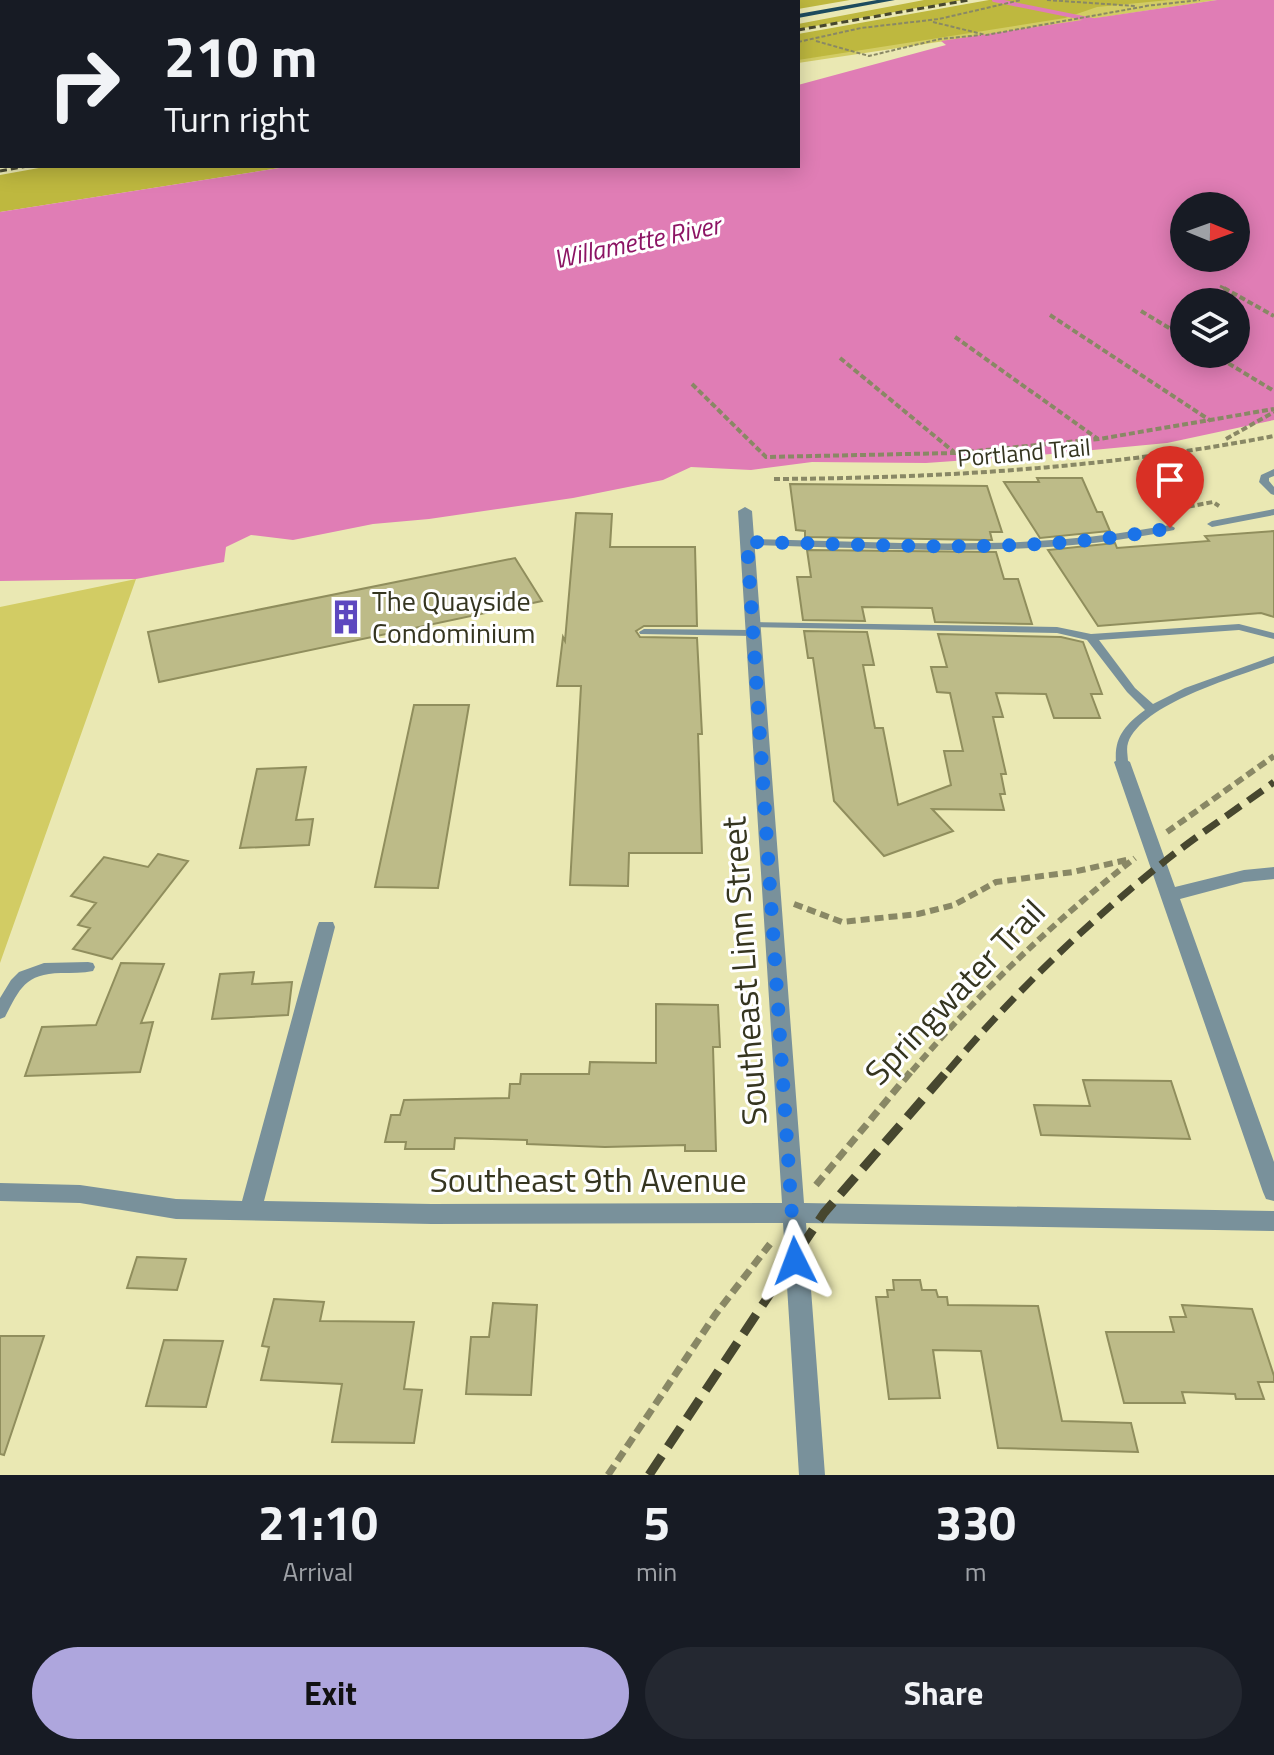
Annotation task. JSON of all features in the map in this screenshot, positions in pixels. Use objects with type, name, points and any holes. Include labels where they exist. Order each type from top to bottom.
[{"type":"main road","points":[[800,16],[891,0]]},
{"type":"street","name":"Southeast Linn Street","points":[[745,511],[812,1475]]},
{"type":"street","points":[[1122,762],[1274,1192]]},
{"type":"street","points":[[1171,895],[1244,876],[1274,873]]},
{"type":"street","points":[[251,1210],[326,927]]},
{"type":"street","name":"Southeast 9th Avenue","points":[[0,1192],[80,1194],[163,1208],[432,1214],[792,1214],[1274,1221]]},
{"type":"lane","points":[[1274,472],[1264,477],[1264,482],[1274,492]]},
{"type":"lane","points":[[1212,524],[1274,512]]},
{"type":"lane","points":[[747,542],[1013,544],[1097,539],[1170,528]]},
{"type":"lane","points":[[644,632],[753,629],[1057,630],[1091,637],[1239,627],[1274,636]]},
{"type":"lane","points":[[1091,637],[1131,690],[1152,710]]},
{"type":"lane","points":[[1122,762],[1122,743],[1134,726],[1170,697],[1274,659]]},
{"type":"lane","points":[[0,1013],[17,980],[34,969],[88,967]]},
{"type":"path","points":[[800,42],[871,27],[936,20],[1021,0]]},
{"type":"path","points":[[1047,0],[1147,6]]},
{"type":"path","points":[[810,40],[869,56],[940,39],[986,35],[1147,6],[1200,0]]},
{"type":"path","points":[[936,20],[932,22],[986,35]]},
{"type":"path","points":[[1220,286],[1274,316]]},
{"type":"path","points":[[1141,311],[1170,329]]},
{"type":"path","points":[[1050,315],[1212,421]]},
{"type":"path","points":[[955,337],[1099,439]]},
{"type":"path","points":[[840,358],[955,453]]},
{"type":"path","points":[[1236,368],[1274,391]]},
{"type":"path","points":[[692,384],[766,457],[955,453],[1099,439],[1274,410]]},
{"type":"path","points":[[1226,439],[1274,410]]},
{"type":"path","name":"Portland Trail","points":[[774,479],[921,479],[1019,474],[1183,455],[1274,436]]},
{"type":"path","points":[[1170,528],[1153,513],[1213,502],[1235,520]]},
{"type":"path","points":[[1186,817],[1274,756]]},
{"type":"path","points":[[770,895],[842,922],[903,916],[954,905],[996,882],[1073,872],[1136,858]]},
{"type":"path","name":"Springwater Trail","points":[[837,1159],[870,1116],[970,1006],[1119,870]]},
{"type":"path","points":[[608,1475],[715,1315],[757,1261]]},
{"type":"shaded area","points":[[800,0],[850,0],[800,9]]},
{"type":"shaded area","points":[[924,0],[963,0],[800,29],[800,24]]},
{"type":"shaded area","points":[[989,0],[1169,0],[1097,7],[1065,18],[800,60],[800,34]]},
{"type":"shaded area","points":[[1006,0],[1217,0],[800,63],[800,36]]},
{"type":"shaded area","points":[[39,168],[279,168],[0,212],[0,175]]},
{"type":"shaded area","points":[[136,579],[0,963],[0,607]]},
{"type":"water","name":"Willamette River","points":[[1217,0],[1274,0],[1274,420],[1167,443],[1040,455],[926,463],[812,462],[751,470],[691,467],[663,480],[573,498],[373,524],[293,540],[251,535],[226,547],[224,562],[136,579],[0,581],[0,212],[279,168],[800,168],[800,84],[946,45],[941,41]]},
{"type":"building","points":[[1037,478],[1082,478],[1097,512],[1102,512],[1110,531],[1040,538],[1004,482],[1039,482]]},
{"type":"building","points":[[790,484],[987,486],[1002,532],[990,532],[992,540],[805,537],[805,531],[796,530]]},
{"type":"building","points":[[576,513],[612,514],[610,547],[695,547],[697,626],[644,626],[636,631],[640,637],[697,638],[702,734],[698,734],[702,853],[629,853],[628,886],[570,885],[581,686],[557,686],[563,637],[565,641]]},
{"type":"building","points":[[1274,531],[1274,617],[1261,613],[1098,626],[1048,550],[1115,543],[1117,548],[1209,541],[1205,536]]},
{"type":"building","points":[[807,550],[996,552],[1004,579],[1018,579],[1032,624],[935,622],[932,608],[862,607],[865,621],[803,620],[797,577],[811,577]]},
{"type":"building","name":"The Quayside Condominium","points":[[515,558],[542,601],[159,682],[148,632]]},
{"type":"building","points":[[804,631],[867,632],[874,665],[863,665],[875,728],[883,728],[898,805],[951,785],[944,751],[963,751],[950,693],[937,692],[931,667],[947,667],[938,634],[1061,637],[1083,642],[1102,694],[1091,694],[1100,718],[1054,718],[1046,694],[996,693],[1003,717],[993,717],[1006,774],[1001,774],[1005,794],[1000,794],[1004,810],[932,809],[953,831],[884,856],[834,801],[813,658],[808,658]]},
{"type":"building","points":[[414,705],[469,705],[438,888],[375,887]]},
{"type":"building","points":[[306,767],[296,820],[313,819],[309,845],[240,848],[257,769]]},
{"type":"building","points":[[158,854],[188,861],[112,959],[73,949],[90,928],[78,925],[96,903],[71,896],[104,857],[148,867]]},
{"type":"building","points":[[121,963],[164,964],[141,1023],[153,1022],[140,1072],[25,1076],[42,1027],[96,1025]]},
{"type":"building","points":[[254,972],[252,984],[292,982],[288,1015],[212,1019],[220,974]]},
{"type":"building","points":[[656,1004],[718,1005],[720,1047],[713,1047],[716,1151],[685,1151],[685,1145],[605,1147],[455,1138],[454,1149],[405,1149],[406,1142],[385,1142],[391,1115],[400,1115],[404,1100],[509,1098],[510,1084],[520,1084],[521,1074],[589,1074],[590,1062],[656,1063]]},
{"type":"building","points":[[1083,1080],[1171,1081],[1190,1139],[1041,1135],[1034,1105],[1090,1106]]},
{"type":"building","points":[[137,1257],[186,1259],[177,1290],[127,1288]]},
{"type":"building","points":[[893,1280],[920,1280],[922,1290],[936,1290],[938,1297],[947,1297],[948,1305],[1038,1306],[1062,1421],[1131,1423],[1138,1452],[998,1448],[981,1351],[933,1350],[940,1398],[889,1399],[876,1297],[888,1297],[887,1290],[894,1290]]},
{"type":"building","points":[[274,1299],[324,1302],[320,1321],[414,1322],[404,1389],[422,1390],[414,1443],[332,1442],[342,1384],[261,1380],[269,1347],[262,1346]]},
{"type":"building","points":[[493,1303],[537,1305],[531,1395],[466,1394],[471,1337],[489,1337]]},
{"type":"building","points":[[1182,1305],[1252,1309],[1274,1376],[1274,1382],[1258,1382],[1264,1399],[1236,1399],[1235,1394],[1182,1392],[1185,1403],[1124,1403],[1106,1332],[1174,1332],[1170,1317],[1186,1317]]},
{"type":"building","points":[[0,1336],[44,1336],[4,1455],[0,1454]]},
{"type":"building","points":[[164,1340],[223,1341],[206,1407],[146,1406]]},
{"type":"waterway","points":[[994,0],[1093,20]]},
{"type":"railway","points":[[800,30],[969,0]]},
{"type":"railway","points":[[0,171],[17,168]]},
{"type":"railway","points":[[948,1071],[1023,989],[1103,913],[1174,854],[1274,782]]},
{"type":"railway","points":[[649,1475],[824,1213],[949,1069]]},
{"type":"place","name":"The Quayside Condominium","points":[[346,617]]},
{"type":"route","points":[[795,1261],[747,542],[1013,544],[1084,541],[1170,528]]}]
